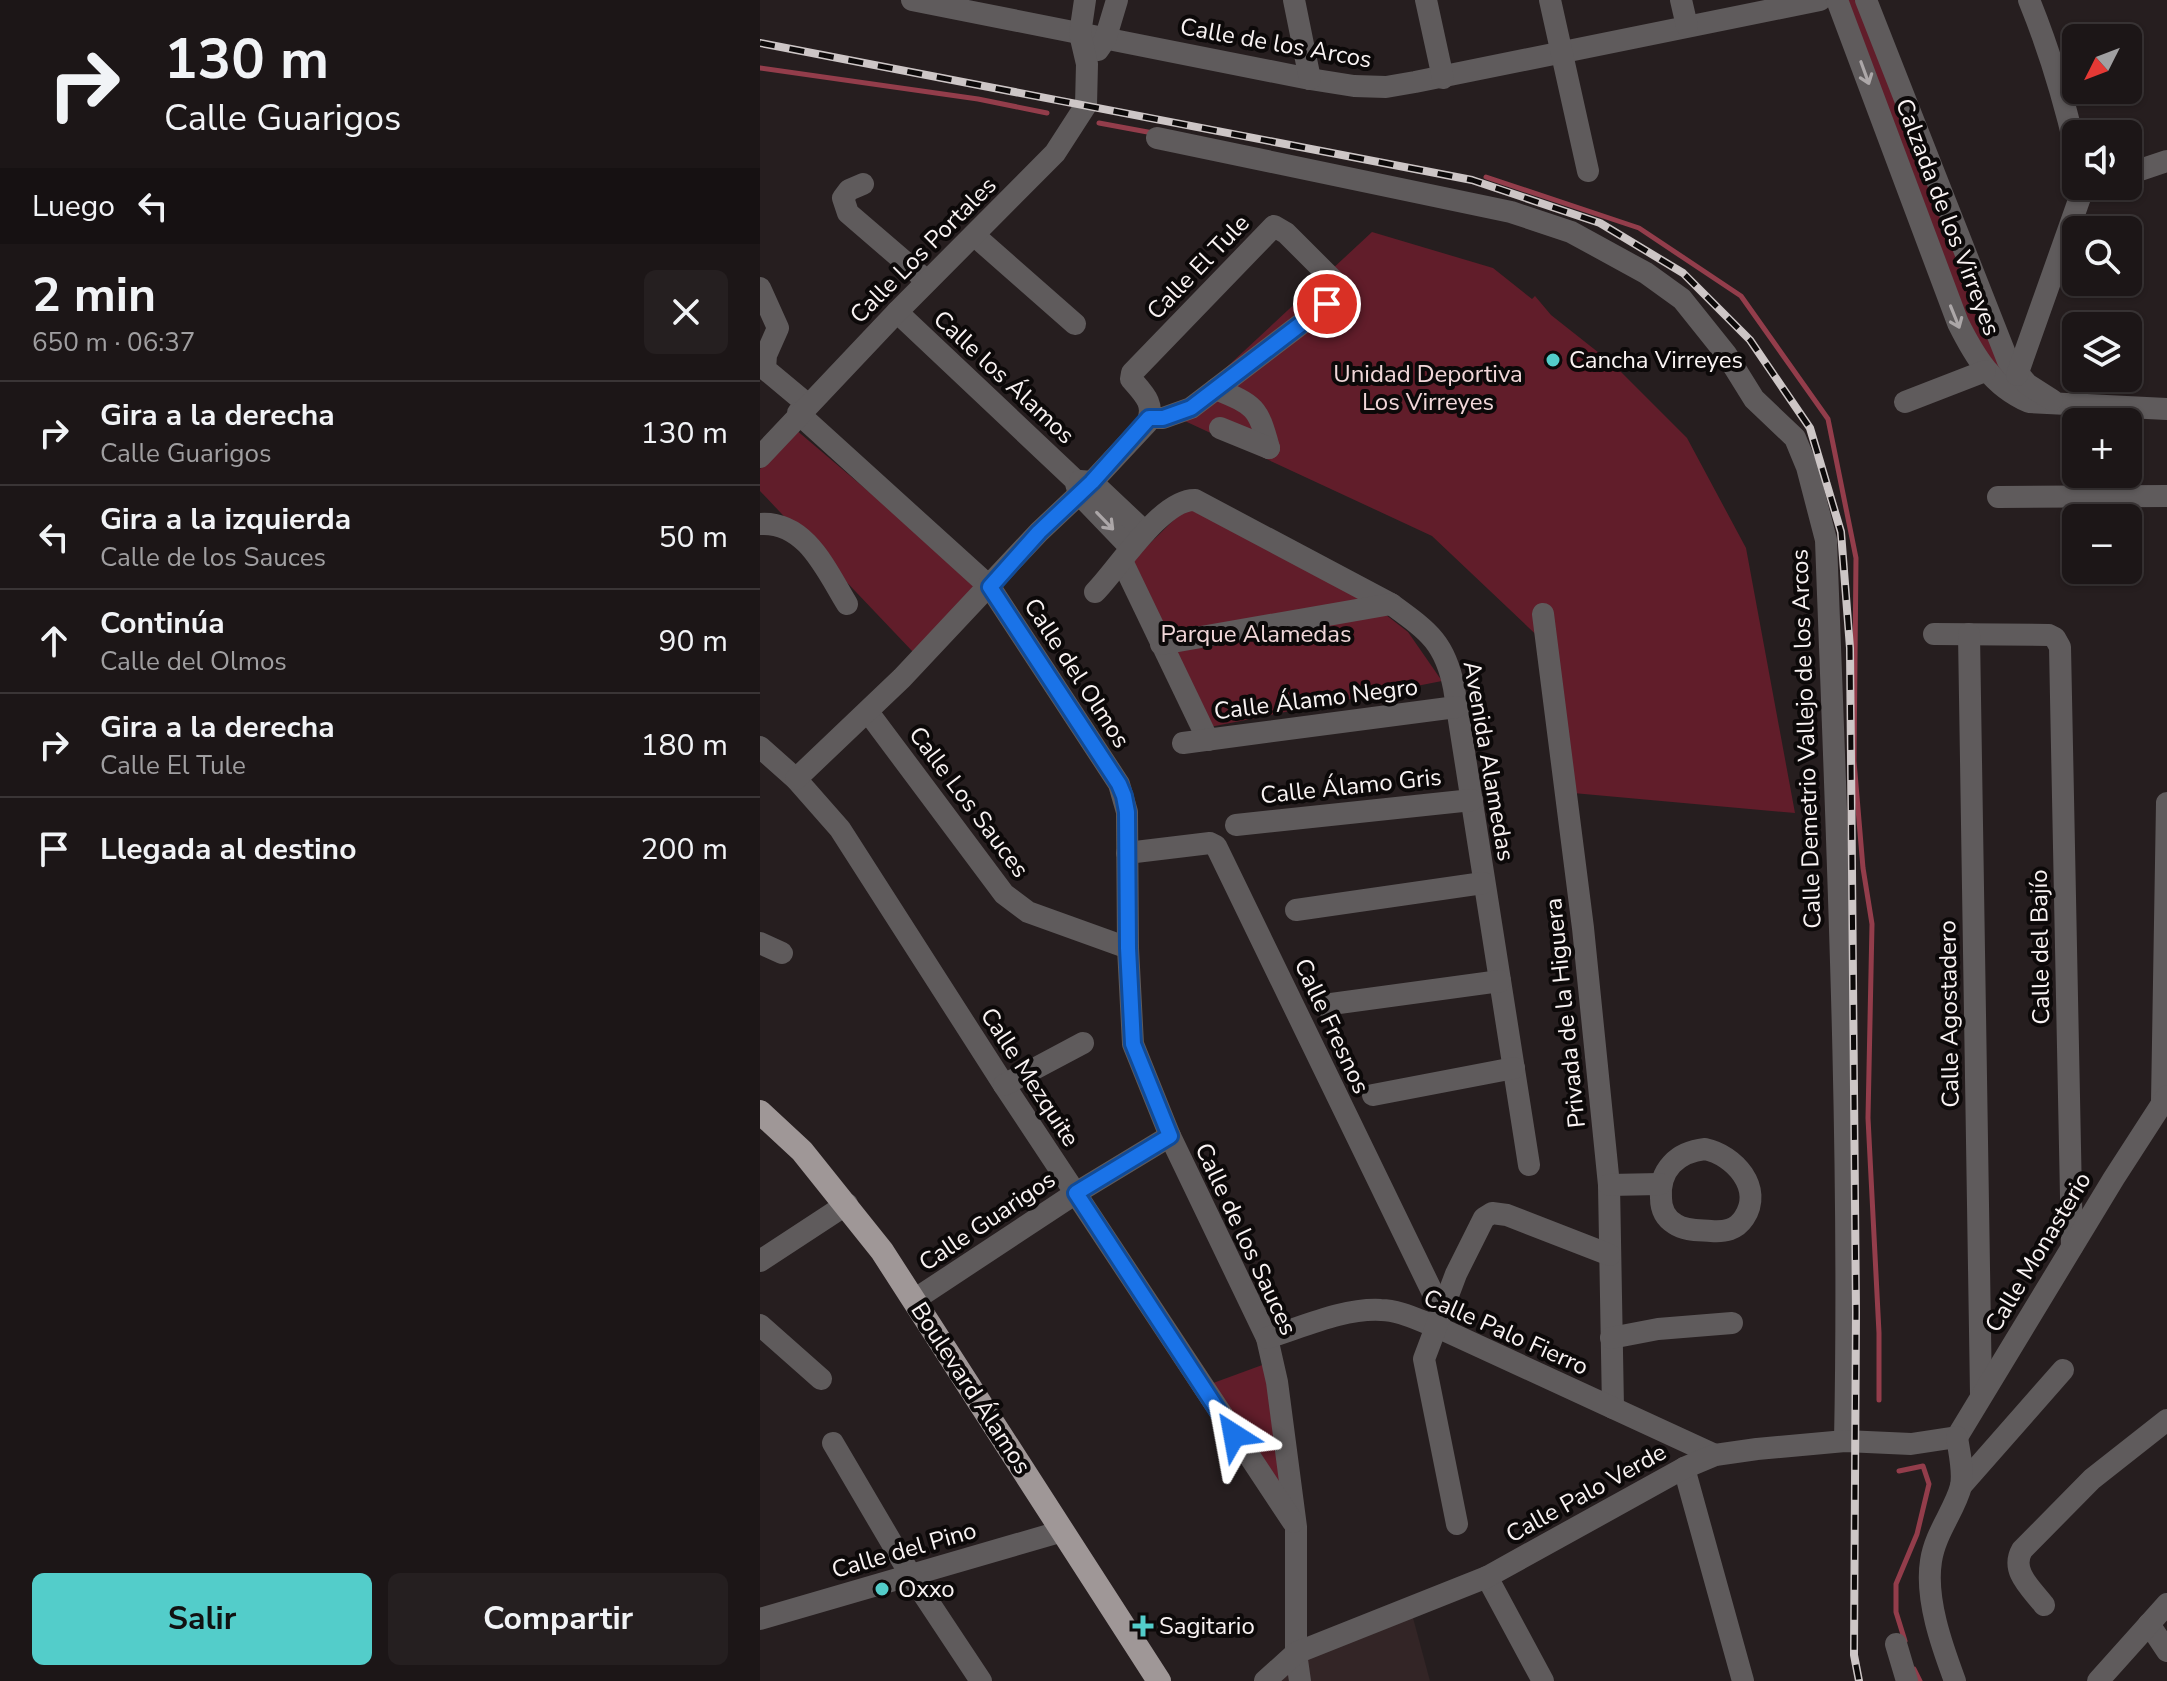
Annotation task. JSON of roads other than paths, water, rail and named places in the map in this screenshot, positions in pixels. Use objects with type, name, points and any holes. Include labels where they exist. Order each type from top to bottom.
[{"type":"main road","name":"Boulevard Álamos","points":[[760,1112],[802,1151],[847,1204],[914,1300],[1159,1681]]},
{"type":"street","name":"Calle de los Arcos","points":[[912,0],[954,4],[1105,40],[1310,79],[1386,87],[1820,0]]},
{"type":"street","name":"Calle Los Portales","points":[[760,457],[927,281],[1043,168],[1063,141],[1086,105],[1087,64],[1080,34],[1085,0]]},
{"type":"street","points":[[1087,64],[1105,40],[1117,0]]},
{"type":"street","points":[[1294,0],[1310,79]]},
{"type":"street","points":[[1426,0],[1443,78]]},
{"type":"street","points":[[1550,0],[1588,171]]},
{"type":"street","points":[[1681,0],[1687,26]]},
{"type":"street","name":"Calzada de los Virreyes","points":[[1837,0],[1958,323],[1985,371],[2015,396],[2029,402],[2167,409]]},
{"type":"street","name":"Calzada de los Virreyes","points":[[1866,0],[2008,361],[2017,375],[2059,405]]},
{"type":"street","points":[[2029,0],[2053,66],[2068,120]]},
{"type":"street","name":"Calle Demetrio Vallejo de los Arcos","points":[[1157,138],[1511,212],[1571,232],[1646,273],[1682,299],[1726,354],[1754,399],[1795,438],[1807,467],[1826,540],[1845,1083],[1848,1297],[1845,1441]]},
{"type":"street","points":[[2142,169],[2167,161]]},
{"type":"street","points":[[863,184],[849,190],[843,198],[848,213],[927,281]]},
{"type":"street","points":[[2017,375],[2081,200]]},
{"type":"street","name":"Calle El Tule","points":[[1278,226],[1343,292],[1216,389],[1178,414],[1149,418],[1151,405],[1131,379],[1132,373],[1272,228],[1278,226]]},
{"type":"street","points":[[975,236],[1075,324]]},
{"type":"street","name":"Calle del Olmos","points":[[760,288],[778,328],[766,355],[765,369],[990,587],[1119,784],[1127,812],[1128,948]]},
{"type":"street","name":"Calle los Álamos","points":[[897,312],[1082,486],[1133,547]]},
{"type":"street","points":[[1905,402],[1985,371]]},
{"type":"street","points":[[1216,389],[1247,402],[1257,412],[1269,448],[1220,428]]},
{"type":"street","points":[[796,779],[868,712],[1149,418]]},
{"type":"street","points":[[1998,497],[2167,496]]},
{"type":"street","name":"Avenida Alamedas","points":[[1095,592],[1133,547],[1181,502],[1195,500],[1391,604],[1423,629],[1444,652],[1451,671],[1529,1165]]},
{"type":"street","points":[[760,524],[774,523],[801,537],[847,604]]},
{"type":"street","points":[[1133,547],[1161,644],[1208,740]]},
{"type":"street","points":[[1161,644],[1391,604]]},
{"type":"street","name":"Privada de la Higuera","points":[[1543,614],[1583,928],[1609,1185],[1613,1408]]},
{"type":"street","points":[[1934,634],[1969,634]]},
{"type":"street","name":"Calle del Bajío","points":[[1969,634],[2049,635],[2060,647],[2072,1247]]},
{"type":"street","name":"Calle Agostadero","points":[[1969,634],[1981,1394]]},
{"type":"street","name":"Calle Álamo Negro","points":[[1183,743],[1456,707]]},
{"type":"street","name":"Calle Los Sauces","points":[[868,712],[1004,894],[1028,912],[1128,948]]},
{"type":"street","name":"Calle Mezquite","points":[[760,747],[796,779],[840,829],[1004,1085],[1296,1527]]},
{"type":"street","name":"Calle Álamo Gris","points":[[1236,825],[1472,800]]},
{"type":"street","points":[[2165,1099],[2167,803]]},
{"type":"street","name":"Calle Fresnos","points":[[1127,853],[1210,843],[1216,846],[1438,1318]]},
{"type":"street","points":[[1296,910],[1483,883]]},
{"type":"street","points":[[760,943],[782,953]]},
{"type":"street","name":"Calle de los Sauces","points":[[1128,948],[1133,1044],[1170,1136],[1267,1338],[1277,1382],[1296,1527],[1296,1653],[1300,1681]]},
{"type":"street","points":[[1324,1005],[1500,981]]},
{"type":"street","points":[[1004,1085],[1083,1043]]},
{"type":"street","points":[[1373,1095],[1514,1068]]},
{"type":"street","name":"Calle Monasterio","points":[[1957,1437],[2165,1099]]},
{"type":"street","name":"Calle Guarigos","points":[[914,1300],[1076,1193],[1170,1136]]},
{"type":"street","points":[[1609,1185],[1660,1184]]},
{"type":"street","points":[[760,1261],[847,1204]]},
{"type":"street","points":[[1457,1524],[1424,1359],[1438,1318],[1484,1218],[1492,1213],[1507,1215],[1610,1255]]},
{"type":"street","name":"Calle Palo Fierro","points":[[1267,1338],[1368,1310],[1438,1318],[1613,1408],[1715,1455]]},
{"type":"street","points":[[1611,1338],[1658,1329],[1732,1323]]},
{"type":"street","points":[[760,1325],[821,1379]]},
{"type":"street","points":[[1955,1681],[1931,1590],[1935,1545],[1961,1486],[2063,1370]]},
{"type":"street","points":[[2044,1605],[2016,1566],[2022,1550],[2092,1479],[2167,1420]]},
{"type":"street","points":[[1957,1437],[1961,1486]]},
{"type":"street","name":"Calle Palo Verde","points":[[1265,1681],[1296,1653],[1487,1577],[1684,1468],[1715,1455],[1845,1441],[1911,1444],[1957,1437]]},
{"type":"street","points":[[833,1443],[910,1574],[981,1681]]},
{"type":"street","points":[[1684,1468],[1743,1681]]},
{"type":"street","name":"Calle del Pino","points":[[760,1619],[1063,1531]]},
{"type":"street","points":[[1487,1577],[1543,1681]]},
{"type":"street","points":[[2098,1681],[2167,1604]]},
{"type":"street","points":[[2149,1624],[2167,1651]]},
{"type":"street","points":[[1896,1644],[1907,1681]]},
{"type":"waterway","points":[[760,68],[978,99],[1047,113]]},
{"type":"waterway","points":[[1099,123],[1153,133]]},
{"type":"waterway","points":[[1486,177],[1639,228],[1741,296],[1828,419],[1856,558],[1854,761],[1863,868],[1872,924],[1868,1118],[1879,1333],[1879,1400]]},
{"type":"waterway","points":[[1899,1471],[1923,1466],[1929,1484],[1917,1534],[1896,1584],[1896,1612],[1905,1641]]},
{"type":"waterway","points":[[1914,1669],[1920,1681]]},
{"type":"railway","points":[[760,43],[1472,180],[1600,223],[1683,273],[1750,340],[1810,428],[1841,532],[1850,648],[1856,1312],[1854,1655],[1859,1681]]},
{"type":"place","name":"Cancha Virreyes","points":[[1553,360]]},
{"type":"place","name":"Oxxo","points":[[882,1589]]},
{"type":"place","name":"Sagitario","points":[[1143,1626]]},
{"type":"park label","name":"Unidad Deportiva Los Virreyes","points":[[1428,388]]},
{"type":"park label","name":"Parque Alamedas","points":[[1256,634]]}]
